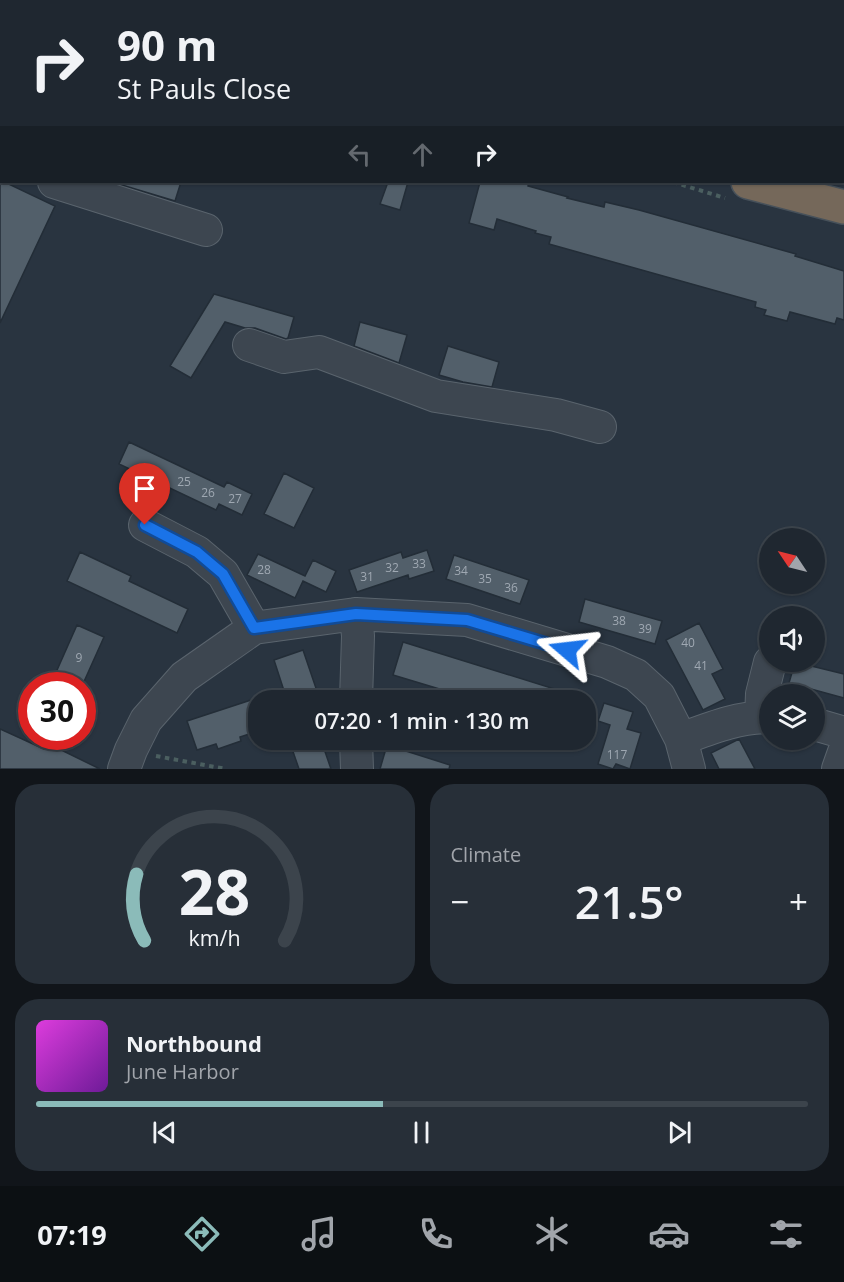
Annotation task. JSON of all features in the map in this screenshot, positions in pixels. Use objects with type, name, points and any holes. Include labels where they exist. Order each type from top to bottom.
[{"type":"highway","points":[[752,183],[844,207]]},
{"type":"street","points":[[57,183],[206,230]]},
{"type":"street","points":[[249,345],[284,357],[319,352],[436,396],[556,415],[600,427]]},
{"type":"street","points":[[145,525],[197,552],[223,574],[254,628]]},
{"type":"street","points":[[356,614],[358,636],[356,690]]},
{"type":"street","points":[[128,759],[146,720],[184,677],[254,628],[356,614],[467,620],[607,662],[636,675],[659,696],[685,754],[724,723],[759,718]]},
{"type":"street","points":[[825,727],[844,735]]},
{"type":"street","points":[[356,750],[357,769]]},
{"type":"street","points":[[838,769],[844,752]]},
{"type":"path","points":[[128,759],[171,760],[226,769]]},
{"type":"building","points":[[0,183],[6,183],[55,206],[0,323]]},
{"type":"building","points":[[115,183],[181,183],[175,201]]},
{"type":"building","points":[[388,183],[408,183],[400,210],[380,204]]},
{"type":"building","points":[[480,183],[529,183],[528,186],[567,198],[604,207],[605,202],[639,210],[796,254],[795,256],[844,271],[844,320],[837,318],[835,324],[790,312],[787,321],[764,315],[766,310],[755,307],[756,302],[549,244],[551,237],[535,233],[536,231],[497,219],[494,230],[469,223]]},
{"type":"building","points":[[214,294],[294,317],[286,339],[255,328],[245,328],[225,322],[191,378],[170,366]]},
{"type":"building","points":[[360,322],[407,335],[399,363],[354,346]]},
{"type":"building","points":[[448,346],[499,362],[492,387],[439,375]]},
{"type":"building","points":[[129,442],[224,487],[227,482],[252,494],[242,515],[219,504],[216,510],[119,464]]},
{"type":"building","points":[[284,473],[314,488],[294,528],[264,514]]},
{"type":"building","points":[[427,550],[434,571],[409,579],[408,575],[357,592],[349,570],[401,552],[403,558]]},
{"type":"building","points":[[80,552],[131,576],[129,581],[188,609],[177,633],[67,581]]},
{"type":"building","points":[[258,554],[305,576],[313,560],[336,571],[326,592],[303,581],[295,598],[247,575]]},
{"type":"building","points":[[454,555],[529,580],[520,604],[446,579]]},
{"type":"building","points":[[585,599],[662,621],[655,644],[579,622]]},
{"type":"building","points":[[699,623],[723,669],[712,674],[725,699],[703,710],[666,640]]},
{"type":"building","points":[[77,625],[104,637],[88,672],[56,672]]},
{"type":"building","points":[[403,642],[558,690],[443,690],[393,675]]},
{"type":"building","points":[[303,650],[317,690],[284,690],[274,660]]},
{"type":"building","points":[[825,669],[844,674],[844,698],[825,693],[825,684],[789,683],[792,672],[825,672]]},
{"type":"building","points":[[248,701],[248,734],[240,737],[241,741],[218,749],[216,744],[197,750],[187,721]]},
{"type":"building","points":[[604,703],[633,712],[627,729],[641,733],[630,769],[616,764],[613,769],[598,764],[610,725],[598,721]]},
{"type":"building","points":[[0,729],[18,737],[18,750],[61,750],[100,769],[0,769]]},
{"type":"building","points":[[739,739],[755,769],[719,769],[711,753]]},
{"type":"building","points":[[292,750],[324,750],[331,769],[299,769]]},
{"type":"building","points":[[386,750],[403,750],[450,765],[449,769],[380,769]]},
{"type":"route","points":[[145,525],[197,552],[223,574],[254,628],[356,614],[467,620],[567,650]]}]
